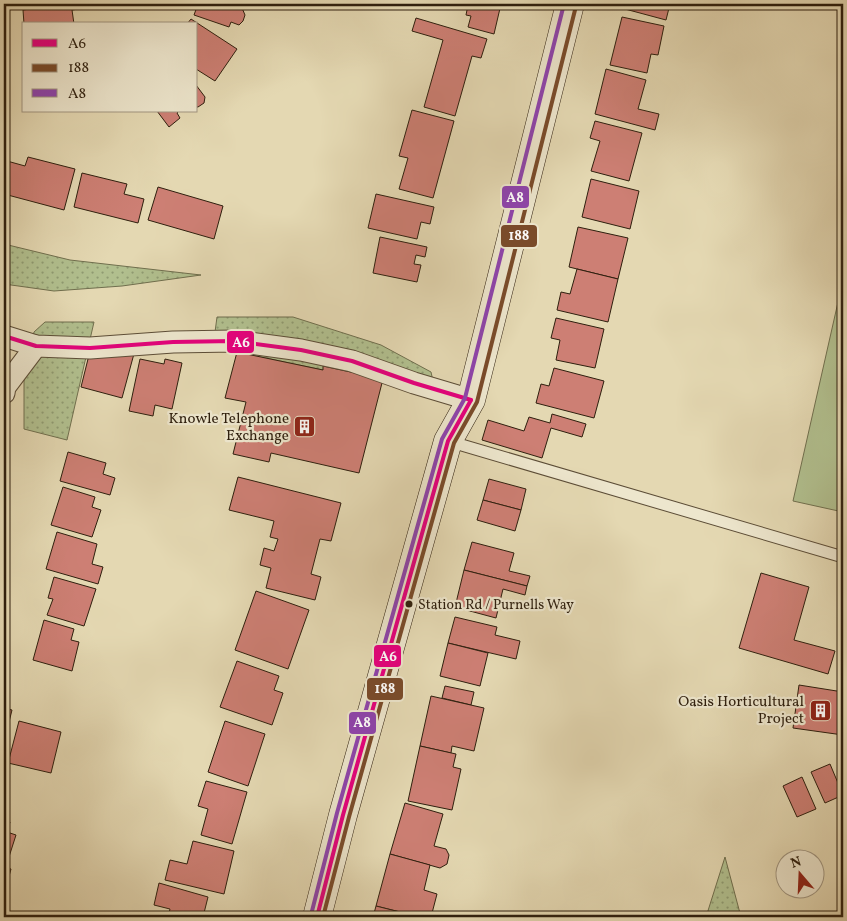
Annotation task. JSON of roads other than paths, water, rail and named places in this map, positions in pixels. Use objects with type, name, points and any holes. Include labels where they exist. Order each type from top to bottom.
[{"type":"main road","points":[[317,917],[343,815],[448,441],[471,400],[570,4]]},
{"type":"street","points":[[4,336],[36,346],[90,348],[173,342],[234,341],[301,350],[352,361],[414,383],[471,400]]},
{"type":"street","points":[[4,393],[5,387],[36,346]]},
{"type":"lane","points":[[448,441],[843,557]]},
{"type":"place","name":"Knowle Telephone Exchange","points":[[305,427]]},
{"type":"place","name":"Station Rd / Purnells Way","points":[[409,604]]},
{"type":"place","name":"Oasis Horticultural Project","points":[[820,710]]}]
